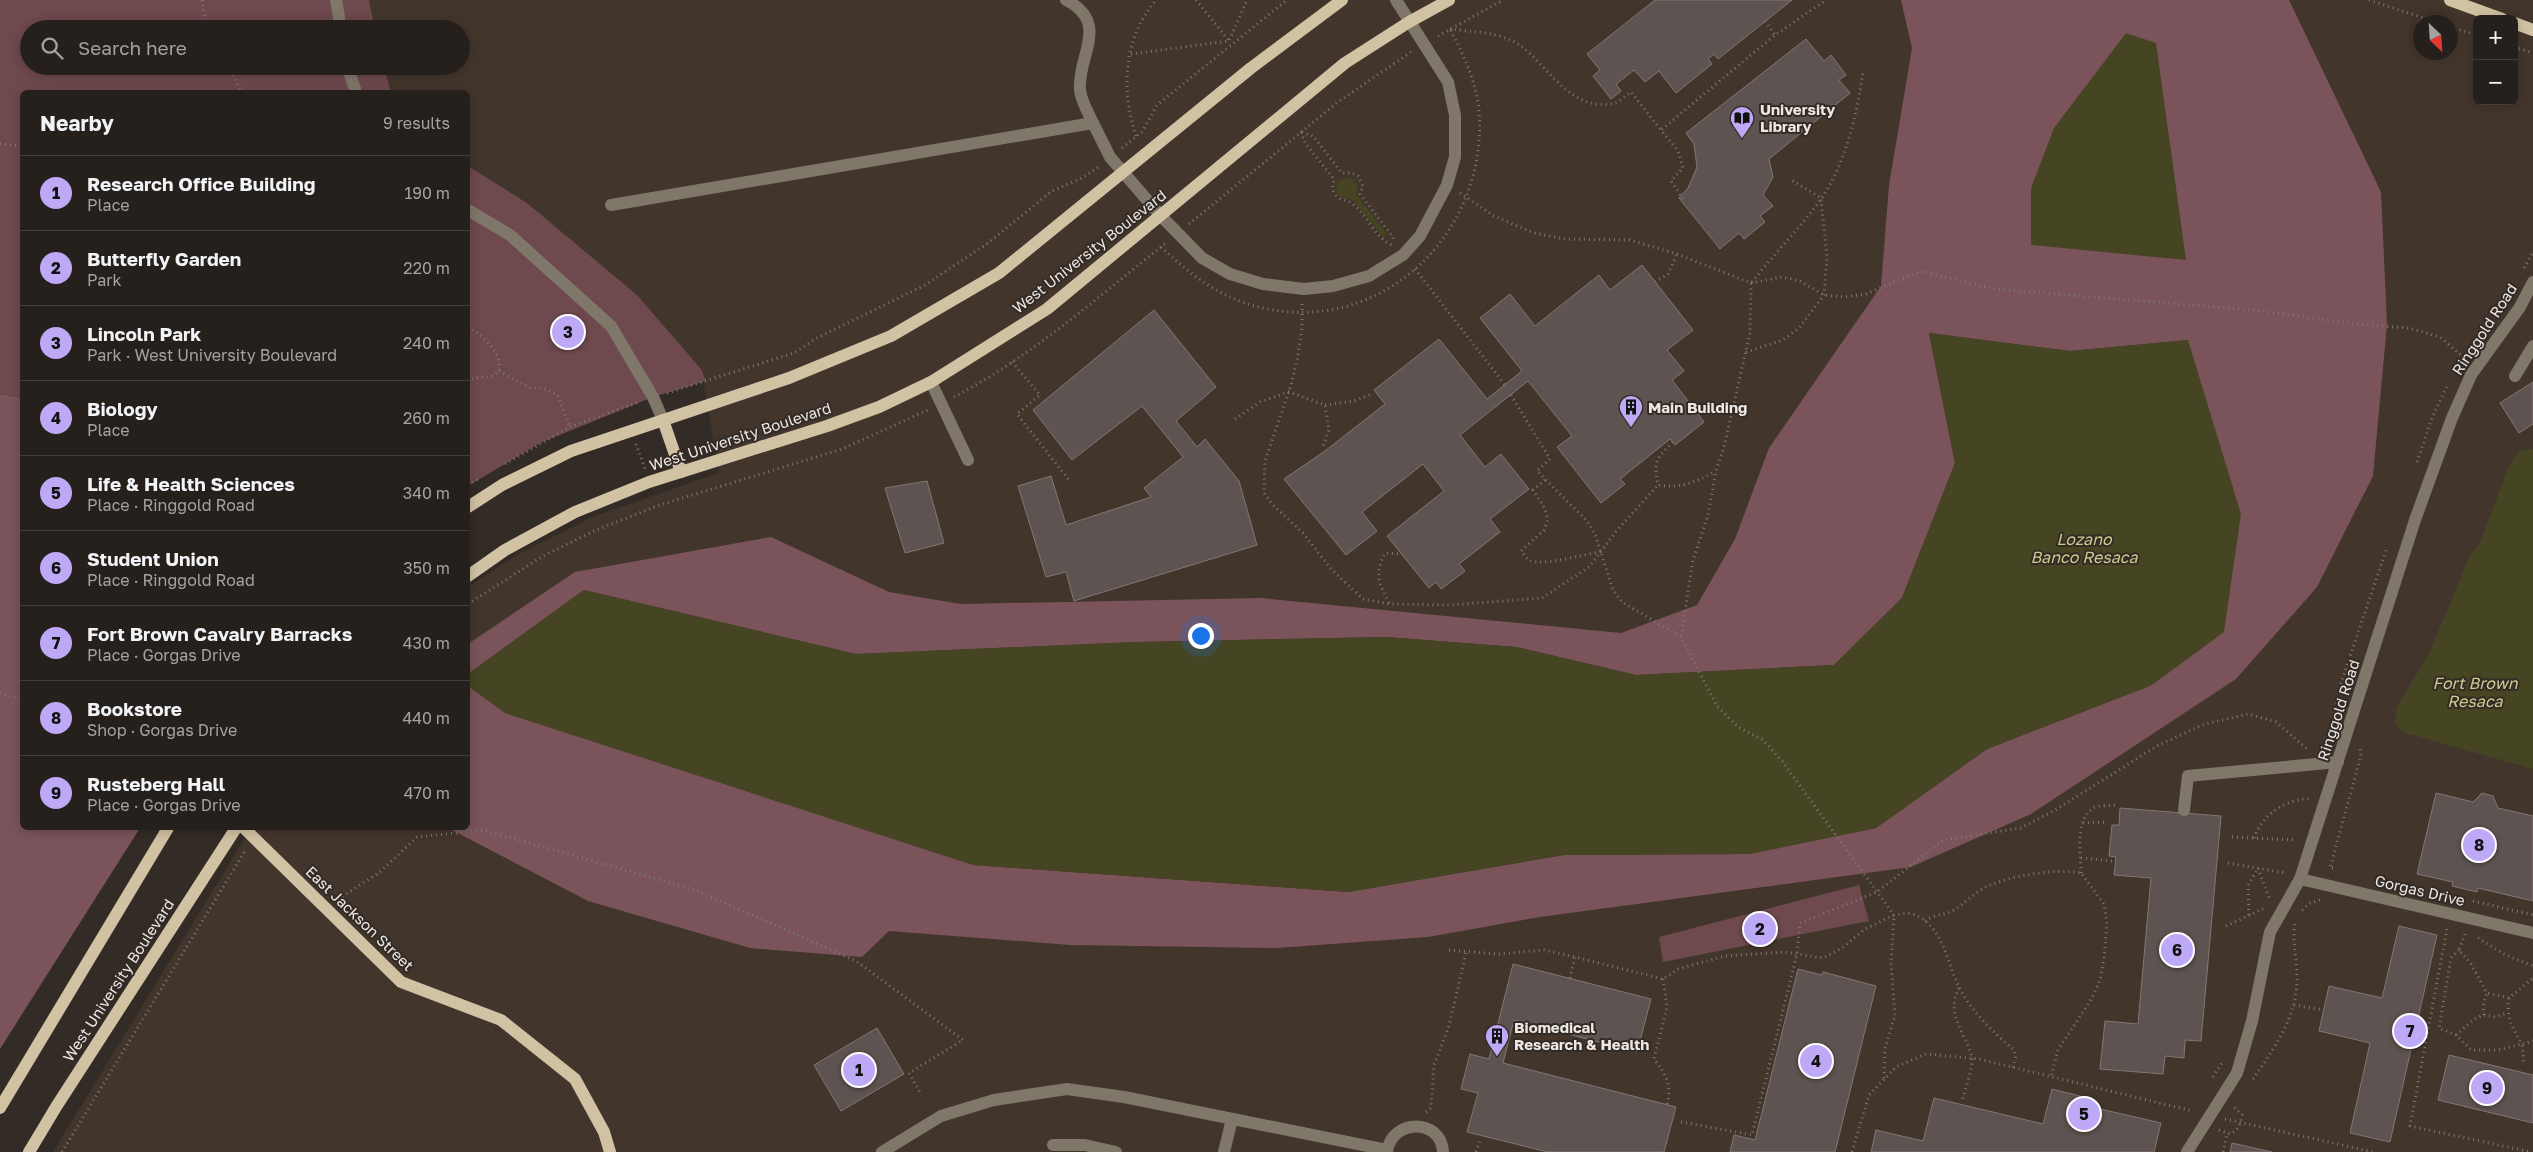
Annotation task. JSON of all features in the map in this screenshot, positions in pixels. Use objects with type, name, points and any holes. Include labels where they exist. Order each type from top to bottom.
[{"type":"main road","points":[[470,506],[502,485],[571,451],[788,378],[891,336],[999,273],[1251,68],[1342,0]]},
{"type":"main road","name":"West University Boulevard","points":[[470,575],[505,550],[575,512],[649,482],[827,426],[879,407],[931,382],[1047,309],[1345,63],[1409,22],[1449,0]]},
{"type":"main road","points":[[2450,0],[2491,15]]},
{"type":"main road","points":[[2518,24],[2533,30]]},
{"type":"main road","points":[[663,420],[681,472]]},
{"type":"main road","points":[[0,1108],[167,830]]},
{"type":"main road","name":"West University Boulevard","points":[[29,1152],[235,830]]},
{"type":"main road","name":"East Jackson Street","points":[[246,830],[401,982],[501,1020],[575,1079],[604,1132],[610,1152]]},
{"type":"street","points":[[336,0],[339,20]]},
{"type":"street","points":[[1066,0],[1078,6],[1089,20],[1080,90],[1093,123],[1110,157],[1202,258],[1230,274],[1263,284],[1304,289],[1333,286],[1369,276],[1403,255],[1420,236],[1447,185],[1455,156],[1455,115],[1448,82],[1396,0]]},
{"type":"street","points":[[350,75],[355,90]]},
{"type":"street","points":[[611,205],[1093,123]]},
{"type":"street","points":[[470,211],[510,235],[611,326],[653,398],[663,420]]},
{"type":"street","name":"Ringgold Road","points":[[2187,1152],[2237,1073],[2252,1021],[2270,932],[2338,762],[2415,520],[2452,418],[2471,375],[2520,307],[2533,282]]},
{"type":"street","points":[[2515,376],[2533,346]]},
{"type":"street","points":[[931,382],[968,460]]},
{"type":"street","points":[[2184,810],[2188,776],[2338,762]]},
{"type":"street","name":"Gorgas Drive","points":[[2294,876],[2533,933]]},
{"type":"street","points":[[882,1152],[908,1134],[941,1116],[994,1100],[1067,1089],[1124,1097],[1387,1151],[1390,1141],[1402,1128],[1419,1126],[1435,1133],[1440,1140],[1443,1152]]},
{"type":"street","points":[[1224,1152],[1232,1119]]},
{"type":"street","points":[[1054,1145],[1084,1145],[1116,1152]]},
{"type":"path","points":[[202,0],[205,20]]},
{"type":"path","points":[[1136,136],[1129,116],[1126,88],[1131,54],[1137,29],[1156,0]]},
{"type":"path","points":[[1196,0],[1231,43]]},
{"type":"path","points":[[1231,43],[1248,0]]},
{"type":"path","points":[[501,466],[570,427],[653,398],[794,353],[817,338],[925,285],[988,243],[1052,191],[1082,178],[1142,132],[1157,105],[1231,43],[1287,0]]},
{"type":"path","points":[[1661,130],[1775,35],[1826,0]]},
{"type":"path","points":[[2369,0],[2415,15]]},
{"type":"path","points":[[1765,21],[1775,35]]},
{"type":"path","points":[[1161,247],[1190,273],[1220,292],[1245,303],[1285,312],[1301,313],[1349,305],[1401,282],[1442,241],[1467,198],[1473,182],[1478,147],[1479,110],[1466,59],[1450,29],[1504,38],[1521,46],[1564,89],[1578,98],[1598,103],[1616,103],[1631,92],[1678,152],[1683,168],[1671,181],[1683,199]]},
{"type":"path","points":[[2458,29],[2473,34]]},
{"type":"path","points":[[1131,54],[1231,43]]},
{"type":"path","points":[[2518,48],[2533,53]]},
{"type":"path","points":[[1681,637],[1688,584],[1708,514],[1716,471],[1724,447],[1750,333],[1751,282],[1821,198],[1835,172],[1848,138],[1859,97],[1863,71]]},
{"type":"path","points":[[233,75],[241,90]]},
{"type":"path","points":[[1393,245],[1393,237],[1360,194],[1363,186],[1358,176],[1352,172],[1342,173],[1313,136],[1301,132],[1305,143],[1334,180],[1332,187],[1334,194],[1339,199],[1351,202],[1383,241],[1393,245],[1403,255],[1505,385]]},
{"type":"path","points":[[0,144],[20,146]]},
{"type":"path","points":[[1790,179],[1821,198]]},
{"type":"path","points":[[1447,185],[1494,216],[1534,233],[1565,239],[1629,240],[1677,254],[1751,282],[1782,277],[1800,281],[1824,295],[1843,297],[1866,294],[1920,270],[1994,289],[2202,306],[2409,328],[2440,337],[2463,357]]},
{"type":"path","points":[[1745,352],[1783,340],[1799,328],[1824,295],[1827,257],[1821,198]]},
{"type":"path","points":[[1655,282],[1668,274],[1677,254]]},
{"type":"path","points":[[1304,289],[1301,313],[1302,329],[1289,392],[1265,461],[1264,493],[1272,504],[1303,533],[1331,569],[1348,587],[1363,599],[1389,604],[1450,605],[1542,598],[1589,567],[1619,528],[1658,485]]},
{"type":"path","points":[[470,328],[482,336],[495,351],[500,362],[499,372]]},
{"type":"path","points":[[1012,362],[1040,395],[1018,414],[1069,480]]},
{"type":"path","points":[[470,379],[493,376],[499,372]]},
{"type":"path","points":[[499,372],[530,388],[547,389],[558,396],[570,427]]},
{"type":"path","points":[[1235,419],[1260,402],[1289,392],[1325,404],[1354,401],[1372,394]]},
{"type":"path","points":[[1511,395],[1550,459],[1538,471],[1587,521],[1601,552],[1613,590],[1622,602],[1681,637],[1717,706],[1738,727],[1763,740],[1894,915],[1891,963],[1895,1015],[1885,1049],[1884,1079]]},
{"type":"path","points":[[1322,449],[1329,430],[1325,404]]},
{"type":"path","points":[[623,408],[658,506]]},
{"type":"path","points":[[1658,485],[1655,470],[1657,458],[1673,442]]},
{"type":"path","points":[[1658,485],[1674,487],[1688,484],[1716,471]]},
{"type":"path","points":[[470,484],[484,476]]},
{"type":"path","points":[[1546,480],[1533,490],[1543,505],[1548,519],[1544,530],[1521,551],[1528,560],[1540,563],[1580,554],[1601,552]]},
{"type":"path","points":[[1389,604],[1380,586],[1378,568],[1385,553],[1402,554]]},
{"type":"path","points":[[0,693],[20,699]]},
{"type":"path","points":[[1681,1122],[1752,1134],[1797,954],[1800,923],[1877,892],[1943,840],[2021,828],[2057,809],[2157,746],[2202,725],[2248,714],[2276,722],[2323,763]]},
{"type":"path","points":[[2339,870],[2330,868],[2361,755],[2359,746]]},
{"type":"path","points":[[2254,838],[2258,826],[2267,816],[2280,807],[2301,798],[2313,799]]},
{"type":"path","points":[[2051,1077],[2058,1050],[2092,998],[2100,980],[2104,959],[2107,922],[2104,904],[2081,873],[2078,842],[2083,823],[2094,807],[2116,805]]},
{"type":"path","points":[[2083,823],[2108,822]]},
{"type":"path","points":[[324,907],[380,872],[417,837],[484,830],[695,890],[856,960],[962,1040],[909,1073],[921,1094]]},
{"type":"path","points":[[62,1152],[254,837]]},
{"type":"path","points":[[2232,837],[2302,840]]},
{"type":"path","points":[[2081,858],[2112,861]]},
{"type":"path","points":[[2228,863],[2294,876]]},
{"type":"path","points":[[2258,868],[2269,898]]},
{"type":"path","points":[[2250,915],[2248,886],[2258,868]]},
{"type":"path","points":[[1925,921],[1934,915],[1952,912],[1980,890],[2001,880],[2069,871],[2081,873]]},
{"type":"path","points":[[2465,899],[2533,914]]},
{"type":"path","points":[[2300,912],[2310,903],[2320,900],[2329,902]]},
{"type":"path","points":[[2226,926],[2265,908]]},
{"type":"path","points":[[1449,950],[1466,953],[1498,954],[1544,950],[1662,979],[1678,969],[1725,956],[1783,952],[1823,958],[1842,948],[1865,929],[1894,915],[1911,913],[1925,921],[1937,935],[1960,988],[1976,1011],[2013,1049],[2016,1056],[2013,1068]]},
{"type":"path","points":[[2249,1085],[2283,1030],[2294,1005],[2298,981],[2295,919]]},
{"type":"path","points":[[2438,927],[2452,930]]},
{"type":"path","points":[[2447,929],[2410,1126],[2532,1152]]},
{"type":"path","points":[[2457,932],[2479,939],[2504,954],[2533,966]]},
{"type":"path","points":[[2464,934],[2459,950],[2451,958],[2439,1028],[2456,1035],[2471,1050],[2498,1050],[2533,1041]]},
{"type":"path","points":[[2459,950],[2471,964],[2487,993],[2509,998]]},
{"type":"path","points":[[1423,1115],[1430,1108],[1434,1065],[1449,1026],[1466,953]]},
{"type":"path","points":[[1570,978],[1575,958]]},
{"type":"path","points":[[2524,1064],[2522,1044],[2506,1013],[2509,998],[2533,978]]},
{"type":"path","points":[[1662,979],[1667,1007],[1654,1059],[1667,1076],[1670,1095],[1667,1105]]},
{"type":"path","points":[[1960,988],[1953,1000],[1957,1021],[1973,1059],[1962,1102]]},
{"type":"path","points":[[2484,1014],[2482,1006],[2487,993]]},
{"type":"path","points":[[2294,1005],[2323,1010]]},
{"type":"path","points":[[2456,1035],[2474,1019],[2484,1014],[2495,1016],[2506,1013]]},
{"type":"path","points":[[1852,1152],[1869,1095],[1896,1067],[1926,1054],[1973,1059],[2192,1111]]},
{"type":"path","points":[[2239,1099],[2225,1119],[2373,1152]]},
{"type":"path","points":[[2219,1130],[2227,1134],[2236,1131],[2241,1122],[2242,1115],[2234,1106]]},
{"type":"path","points":[[2223,1152],[2227,1134]]},
{"type":"path","points":[[1476,1152],[1481,1138]]},
{"type":"shaded area","points":[[0,0],[369,0],[373,20],[20,20],[20,75],[386,75],[390,90],[20,90],[20,398],[0,394]]},
{"type":"shaded area","points":[[369,0],[2533,0],[2533,1152],[53,1152],[250,830],[470,830],[470,586],[517,555],[592,517],[719,473],[701,369],[527,203],[470,167],[470,90],[390,90],[386,75],[470,75],[470,20],[373,20]]},
{"type":"shaded area","points":[[1901,0],[2289,0],[2381,192],[2387,324],[2373,476],[2317,587],[2236,679],[2031,814],[1911,867],[1540,917],[1428,937],[1277,948],[1070,945],[889,931],[862,957],[750,948],[588,901],[452,830],[470,830],[470,687],[506,713],[974,865],[1348,892],[1564,855],[1749,854],[1876,828],[1987,749],[2152,685],[2188,340],[2070,351],[1929,333],[1955,463],[1902,598],[1834,665],[1636,675],[1516,647],[1386,637],[1137,642],[856,654],[584,590],[470,673],[470,643],[575,572],[771,537],[889,592],[961,604],[1261,598],[1621,633],[1697,605],[1735,539],[1769,448],[1881,286],[1889,185],[1912,48]]},
{"type":"shaded area","points":[[470,167],[527,203],[637,295],[701,369],[706,381],[653,397],[540,443],[470,485]]},
{"type":"shaded area","points":[[0,394],[20,398],[20,830],[139,830],[0,1049]]},
{"type":"shaded area","points":[[1859,885],[1869,921],[1663,962],[1659,937]]},
{"type":"water","points":[[2126,33],[2156,43],[2186,260],[2031,245],[2031,188],[2054,128]]},
{"type":"water","points":[[1350,177],[1357,184],[1356,194],[1386,233],[1386,236],[1383,237],[1351,198],[1344,199],[1337,193],[1336,185],[1340,180]]},
{"type":"water","name":"Lozano Banco Resaca","points":[[1929,333],[2070,351],[2188,340],[2241,514],[2224,632],[2152,685],[1987,749],[1876,828],[1749,854],[1564,855],[1348,892],[973,865],[505,713],[470,687],[470,673],[584,590],[856,654],[1137,642],[1386,637],[1516,647],[1636,675],[1834,665],[1902,598],[1955,463]]},
{"type":"water","name":"Fort Brown Resaca","points":[[2533,449],[2533,769],[2403,732],[2395,724],[2396,708],[2428,656],[2471,553],[2480,543],[2510,464],[2520,451]]},
{"type":"building","points":[[1655,0],[1792,0],[1718,59],[1714,54],[1708,59],[1712,64],[1676,93],[1659,71],[1645,82],[1634,70],[1616,84],[1621,91],[1611,99],[1593,76],[1600,70],[1587,54]]},
{"type":"building","name":"University Library","points":[[1806,39],[1824,61],[1831,55],[1846,75],[1839,80],[1850,93],[1769,159],[1773,177],[1763,195],[1773,206],[1760,216],[1765,222],[1744,239],[1739,233],[1720,249],[1679,198],[1688,188],[1697,167],[1694,144],[1686,133]]},
{"type":"building","name":"Main Building","points":[[1642,265],[1693,330],[1667,350],[1684,371],[1672,380],[1704,422],[1675,445],[1670,439],[1620,479],[1625,484],[1601,503],[1557,447],[1572,436],[1528,381],[1460,435],[1485,467],[1501,454],[1529,489],[1490,519],[1500,532],[1459,564],[1465,571],[1441,589],[1436,582],[1429,588],[1387,536],[1444,491],[1423,464],[1362,512],[1377,531],[1346,555],[1284,479],[1325,451],[1385,404],[1374,390],[1439,339],[1487,399],[1522,371],[1480,318],[1510,294],[1535,326],[1599,275],[1610,290]]},
{"type":"building","points":[[1154,310],[1216,387],[1176,421],[1197,447],[1205,439],[1239,481],[1257,545],[1074,601],[1066,572],[1046,577],[1018,486],[1051,476],[1066,525],[1151,497],[1144,488],[1183,457],[1142,406],[1072,460],[1033,410]]},
{"type":"building","points":[[2533,382],[2533,424],[2519,433],[2500,403]]},
{"type":"building","points":[[927,481],[944,543],[905,553],[885,488]]},
{"type":"building","points":[[2436,793],[2473,802],[2482,793],[2493,796],[2498,808],[2533,816],[2533,901],[2478,888],[2477,892],[2452,886],[2453,882],[2417,874]]},
{"type":"building","points":[[2120,808],[2221,816],[2201,1041],[2185,1040],[2184,1058],[2165,1056],[2163,1074],[2100,1069],[2105,1021],[2138,1024],[2151,878],[2114,875],[2116,857],[2109,856],[2112,825],[2119,825]]},
{"type":"building","points":[[2399,926],[2437,935],[2390,1142],[2350,1133],[2370,1043],[2319,1031],[2329,986],[2382,998]]},
{"type":"building","name":"Biomedical Research & Health","points":[[1513,964],[1651,999],[1637,1052],[1514,1020],[1503,1063],[1676,1107],[1664,1152],[1548,1152],[1467,1132],[1478,1093],[1461,1089],[1470,1054],[1489,1059]]},
{"type":"building","points":[[1798,969],[1822,975],[1823,972],[1876,986],[1835,1152],[1730,1152],[1734,1135],[1755,1140]]},
{"type":"building","points":[[877,1028],[904,1074],[841,1111],[814,1065]]},
{"type":"building","points":[[2449,1055],[2533,1075],[2533,1123],[2438,1100]]},
{"type":"building","points":[[2052,1089],[2084,1097],[2083,1105],[2161,1123],[2154,1152],[1871,1152],[1876,1130],[1923,1141],[1934,1098],[2043,1124]]},
{"type":"building","points":[[2232,1143],[2272,1152],[2230,1152]]},
{"type":"place","name":"University Library","points":[[1742,139]]},
{"type":"place","name":"Lincoln Park","points":[[568,332]]},
{"type":"place","name":"Main Building","points":[[1631,428]]},
{"type":"place","name":"Bookstore","points":[[2479,845]]},
{"type":"place","name":"Butterfly Garden","points":[[1760,929]]},
{"type":"place","name":"Student Union","points":[[2177,950]]},
{"type":"place","name":"Fort Brown Cavalry Barracks","points":[[2410,1031]]},
{"type":"place","name":"Biomedical Research & Health","points":[[1497,1057]]},
{"type":"place","name":"Biology","points":[[1816,1061]]},
{"type":"place","name":"Research Office Building","points":[[859,1070]]},
{"type":"place","name":"Rusteberg Hall","points":[[2487,1088]]},
{"type":"place","name":"Life & Health Sciences","points":[[2084,1114]]}]
